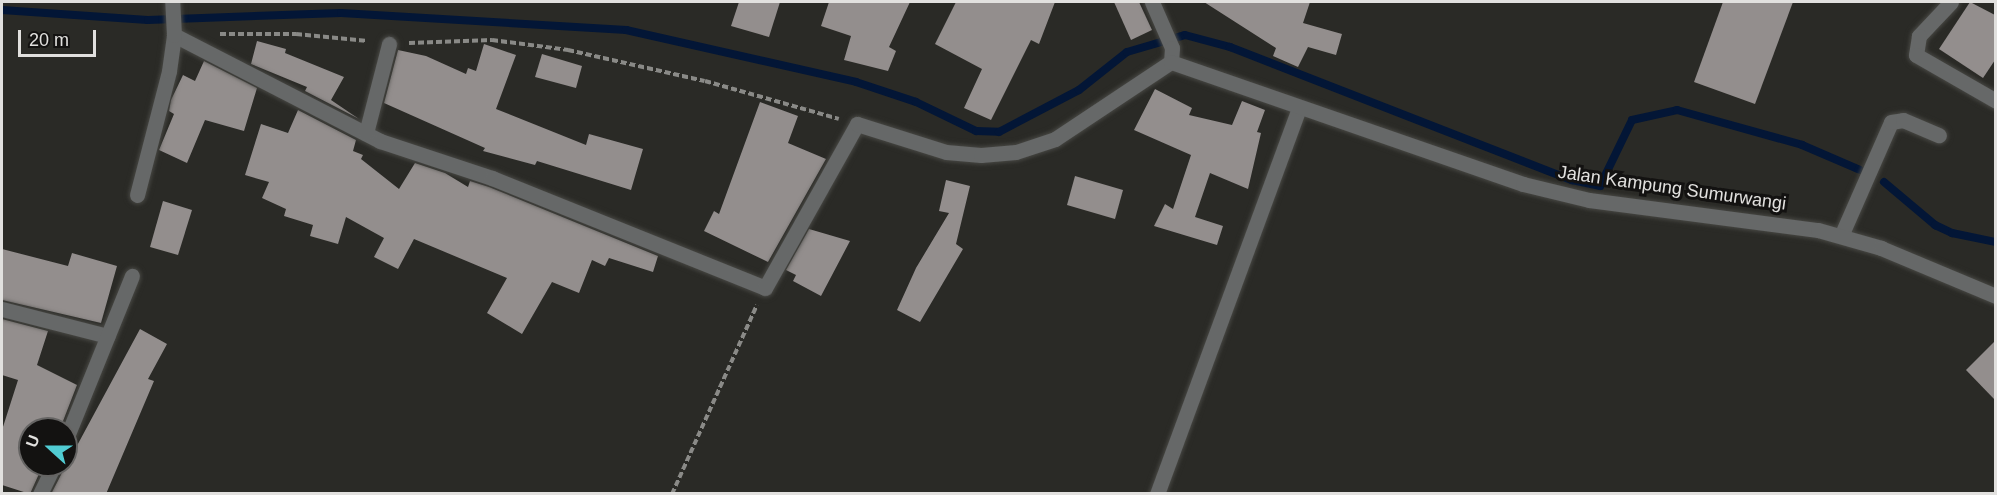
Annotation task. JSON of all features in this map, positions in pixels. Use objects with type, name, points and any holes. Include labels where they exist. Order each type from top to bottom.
[{"type":"street","points":[[137,195],[169,71],[173,30],[172,2]]},
{"type":"street","points":[[173,30],[366,133],[492,178],[765,288],[857,124],[946,152],[981,155],[1016,152],[1054,139],[1172,55],[1152,2]]},
{"type":"street","points":[[1951,2],[1919,36],[1916,55],[1995,100]]},
{"type":"street","points":[[366,133],[389,44]]},
{"type":"street","name":"Jalan Kampung Sumurwangi","points":[[1172,55],[1299,109],[1557,193],[1783,224],[1841,236],[1881,248],[1995,296]]},
{"type":"street","points":[[1157,494],[1299,109]]},
{"type":"street","points":[[1841,236],[1892,122],[1903,120],[1939,135]]},
{"type":"street","points":[[75,417],[132,276]]},
{"type":"street","points":[[2,309],[108,336]]},
{"type":"street","points":[[40,494],[48,477]]},
{"type":"path","points":[[173,30],[296,34],[389,44],[492,40],[568,50],[705,81],[857,124]]},
{"type":"path","points":[[672,494],[765,288]]},
{"type":"building","points":[[739,2],[780,2],[769,37],[731,26]]},
{"type":"building","points":[[829,2],[910,2],[889,47],[896,51],[888,71],[844,60],[851,36],[821,26]]},
{"type":"building","points":[[956,2],[1055,2],[1039,44],[1031,40],[991,120],[964,108],[982,69],[935,44]]},
{"type":"building","points":[[1114,2],[1139,2],[1152,30],[1131,40]]},
{"type":"building","points":[[1204,2],[1310,2],[1303,23],[1342,34],[1336,55],[1308,47],[1298,67],[1273,56],[1276,48]]},
{"type":"building","points":[[1723,2],[1793,2],[1755,104],[1694,82]]},
{"type":"building","points":[[1970,2],[1995,15],[1995,60],[1983,78],[1939,49]]},
{"type":"building","points":[[257,41],[286,49],[285,53],[344,77],[331,100],[359,119],[305,91],[307,87],[251,64]]},
{"type":"building","points":[[484,44],[516,55],[496,109],[586,145],[589,134],[643,149],[631,190],[537,161],[535,165],[483,151],[485,148],[384,103],[398,50],[426,56],[466,74],[468,68],[476,71]]},
{"type":"building","points":[[542,54],[582,66],[576,88],[535,77]]},
{"type":"building","points":[[204,61],[257,88],[244,131],[205,120],[187,163],[159,150],[174,114],[169,111],[171,100],[183,75],[195,81]]},
{"type":"building","points":[[1155,89],[1192,108],[1189,115],[1232,125],[1242,101],[1265,110],[1257,132],[1261,133],[1248,189],[1210,173],[1195,217],[1223,226],[1217,245],[1154,226],[1165,204],[1173,209],[1191,155],[1134,130]]},
{"type":"building","points":[[760,102],[798,116],[788,143],[826,159],[768,262],[704,231],[714,211],[719,214]]},
{"type":"building","points":[[298,110],[356,140],[353,151],[363,155],[361,159],[399,189],[415,163],[445,173],[468,187],[470,181],[489,187],[658,256],[653,272],[609,258],[605,266],[592,260],[579,293],[552,282],[522,334],[487,313],[507,278],[414,239],[398,269],[374,257],[384,238],[346,217],[338,244],[310,236],[313,225],[284,216],[286,209],[262,198],[269,182],[245,175],[261,124],[288,133]]},
{"type":"building","points":[[1075,176],[1123,190],[1115,219],[1067,205]]},
{"type":"building","points":[[946,180],[970,186],[956,244],[963,249],[920,322],[897,310],[916,268],[949,213],[939,211]]},
{"type":"building","points":[[163,201],[192,210],[178,255],[150,247]]},
{"type":"building","points":[[809,229],[850,241],[821,296],[793,281],[796,275],[786,270]]},
{"type":"building","points":[[2,249],[68,266],[72,253],[117,266],[101,323],[2,300]]},
{"type":"building","points":[[2,319],[48,331],[37,365],[77,385],[65,417],[18,417],[18,477],[38,477],[30,494],[2,485],[2,430],[18,380],[2,375]]},
{"type":"building","points":[[140,329],[167,344],[148,379],[154,381],[106,494],[51,494],[60,477],[78,477],[78,444]]},
{"type":"building","points":[[1995,341],[1995,400],[1966,370]]},
{"type":"waterway","points":[[2,10],[148,20],[341,13],[626,30],[856,82],[916,102],[976,131],[999,132],[1079,90],[1127,52],[1185,35],[1230,47],[1572,180],[1600,186],[1632,120],[1677,110],[1802,145],[1860,170]]},
{"type":"waterway","points":[[1884,182],[1935,225],[1952,233],[1996,242]]}]
